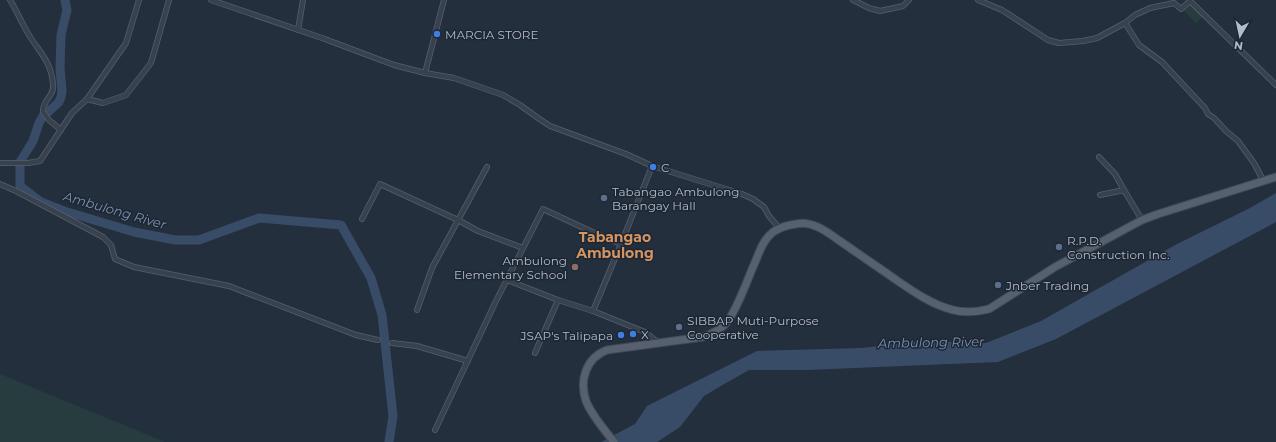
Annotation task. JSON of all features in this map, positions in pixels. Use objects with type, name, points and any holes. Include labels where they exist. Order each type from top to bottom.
[{"type":"main road","points":[[614,442],[593,414],[586,401],[584,390],[586,370],[591,361],[595,356],[607,350],[703,337],[711,334],[727,322],[739,299],[762,246],[773,232],[780,229],[798,223],[814,226],[838,240],[932,303],[954,310],[977,312],[994,306],[1055,267],[1142,220],[1276,177]]},
{"type":"street","points":[[10,0],[28,34],[48,62],[53,88],[51,95],[44,102],[43,112],[49,120],[61,130]]},
{"type":"street","points":[[0,162],[28,163],[40,161],[72,113],[87,99],[126,43],[139,0]]},
{"type":"street","points":[[87,99],[103,103],[126,95],[151,63],[169,0]]},
{"type":"street","points":[[211,0],[394,65],[425,73],[454,78],[503,95],[520,104],[550,126],[626,154],[652,166],[742,194],[753,199],[764,207],[769,216],[780,229]]},
{"type":"street","points":[[298,30],[303,0]]},
{"type":"street","points":[[425,73],[444,0]]},
{"type":"street","points":[[853,0],[869,8],[880,11],[903,6],[909,0]]},
{"type":"street","points":[[978,0],[1002,10],[1048,40],[1059,43],[1097,38],[1135,15],[1150,8],[1174,3],[1181,9],[1190,0],[1276,85]]},
{"type":"street","points":[[1125,22],[1139,45],[1162,62],[1205,108],[1208,114],[1238,141],[1254,163],[1263,180]]},
{"type":"street","points":[[1099,157],[1115,174],[1142,220]]},
{"type":"street","points":[[593,311],[652,166]]},
{"type":"street","points":[[417,310],[432,268],[487,167]]},
{"type":"street","points":[[0,184],[16,191],[103,238],[111,245],[115,260],[134,267],[229,286],[356,336],[378,340]]},
{"type":"street","points":[[362,219],[380,184],[458,220],[478,231],[523,248]]},
{"type":"street","points":[[1100,196],[1124,190]]},
{"type":"street","points":[[435,430],[543,209],[621,244]]},
{"type":"street","points":[[507,280],[558,300],[593,311],[645,332],[659,343]]},
{"type":"street","points":[[535,353],[558,300]]},
{"type":"street","points":[[392,343],[417,346],[468,360]]},
{"type":"green space","points":[[1190,2],[1203,17],[1196,23],[1182,9]]},
{"type":"green space","points":[[0,374],[165,442],[0,442]]},
{"type":"water","points":[[1276,193],[1276,222],[1056,339],[998,362],[807,370],[749,370],[704,396],[680,427],[657,442],[601,442],[635,424],[647,406],[757,351],[862,348],[920,341],[986,343],[1041,321],[1177,244],[1250,208]]},
{"type":"waterway","name":"Ambulong River","points":[[46,114],[59,102],[61,97],[61,35],[67,10],[65,0]]},
{"type":"waterway","name":"Ambulong River","points":[[43,116],[33,141],[20,162],[20,186],[41,202],[64,211],[134,232],[175,240],[199,240],[259,218],[341,225],[371,278],[382,315],[393,416],[389,442]]},
{"type":"place","name":"MARCIA STORE","points":[[437,34]]},
{"type":"place","name":"C","points":[[653,167]]},
{"type":"place","name":"Tabangao Ambulong Barangay Hall","points":[[604,198]]},
{"type":"place","name":"R.P.D. Construction Inc.","points":[[1059,247]]},
{"type":"place","name":"Ambulong Elementary School","points":[[575,267]]},
{"type":"place","name":"Jnber Trading","points":[[998,285]]},
{"type":"place","name":"SIBBAP Muti-Purpose Cooperative","points":[[679,327]]},
{"type":"place","name":"X","points":[[633,334]]},
{"type":"place","name":"JSAP's Talipapa","points":[[621,335]]},
{"type":"district","name":"Tabangao Ambulong","points":[[615,246]]}]
